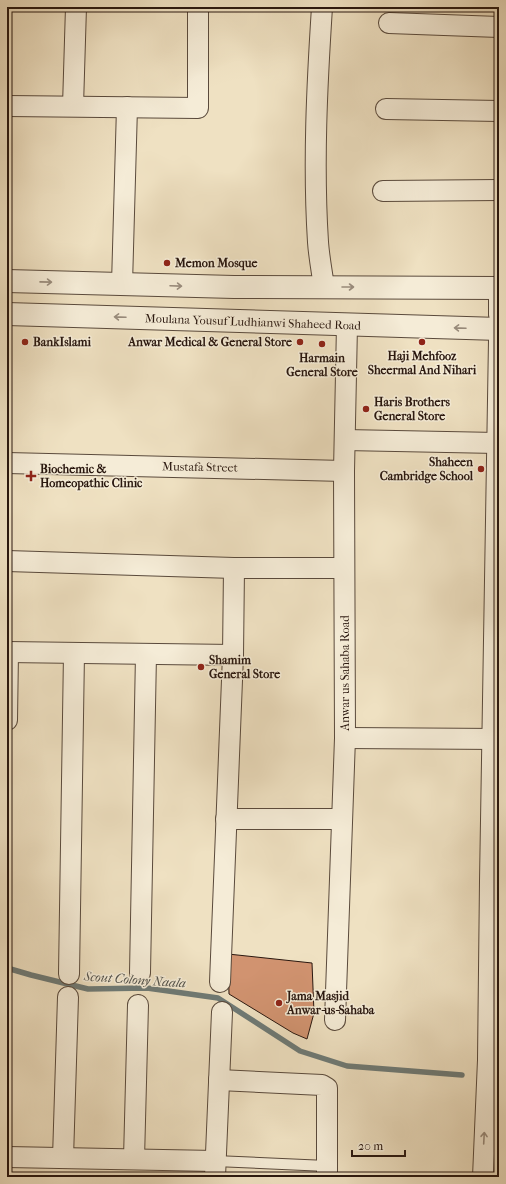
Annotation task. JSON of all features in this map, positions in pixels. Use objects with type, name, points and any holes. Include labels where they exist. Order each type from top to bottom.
[{"type":"street","points":[[73,106],[76,7]]},
{"type":"street","points":[[7,106],[198,108],[198,7]]},
{"type":"street","points":[[322,7],[318,58],[316,171],[318,243],[324,287]]},
{"type":"street","points":[[389,23],[499,27]]},
{"type":"street","points":[[122,284],[127,107]]},
{"type":"street","points":[[386,109],[499,111]]},
{"type":"street","points":[[383,191],[499,190]]},
{"type":"street","points":[[7,281],[234,287],[499,288],[499,315]]},
{"type":"street","name":"Moulana Yousuf Ludhianwi Shaheed Road","points":[[7,314],[499,329]]},
{"type":"street","name":"Anwar us Sahaba Road","points":[[335,1020],[345,738],[344,471],[348,325]]},
{"type":"street","points":[[482,1177],[494,1059],[490,881],[495,739],[499,340]]},
{"type":"street","points":[[345,440],[497,443]]},
{"type":"street","name":"Mustafa Street","points":[[7,463],[344,471]]},
{"type":"street","points":[[7,561],[234,568],[344,568]]},
{"type":"street","points":[[220,982],[233,655],[234,568]]},
{"type":"street","points":[[7,720],[7,652],[233,655]]},
{"type":"street","points":[[69,974],[74,653]]},
{"type":"street","points":[[140,973],[146,654]]},
{"type":"street","points":[[345,738],[495,739]]},
{"type":"street","points":[[226,819],[342,819]]},
{"type":"street","points":[[63,1158],[68,997]]},
{"type":"street","points":[[134,1159],[138,1005]]},
{"type":"street","points":[[7,1157],[134,1159],[215,1169],[222,1012]]},
{"type":"street","points":[[219,1080],[322,1086],[327,1088],[327,1172]]},
{"type":"lane","points":[[215,1169],[327,1172]]},
{"type":"building","name":"Jama Masjid Anwar-us-Sahaba","points":[[228,954],[312,963],[314,1013],[307,1039],[293,1033],[229,994]]},
{"type":"waterway","name":"Scout Colony Naala","points":[[7,968],[88,989],[147,988],[218,998],[300,1051],[347,1066],[462,1075]]},
{"type":"place","name":"Memon Mosque","points":[[167,263]]},
{"type":"place","name":"BankIslami","points":[[25,342]]},
{"type":"place","name":"Anwar Medical & General Store","points":[[300,342]]},
{"type":"place","name":"Haji Mehfooz Sheermal And Nihari","points":[[422,342]]},
{"type":"place","name":"Harmain General Store","points":[[322,344]]},
{"type":"place","name":"Haris Brothers General Store","points":[[366,409]]},
{"type":"place","name":"Shaheen Cambridge School","points":[[481,469]]},
{"type":"place","name":"Biochemic & Homeopathic Clinic","points":[[31,476]]},
{"type":"place","name":"Shamim General Store","points":[[201,667]]},
{"type":"place","name":"Jama Masjid Anwar-us-Sahaba","points":[[279,1003]]}]
